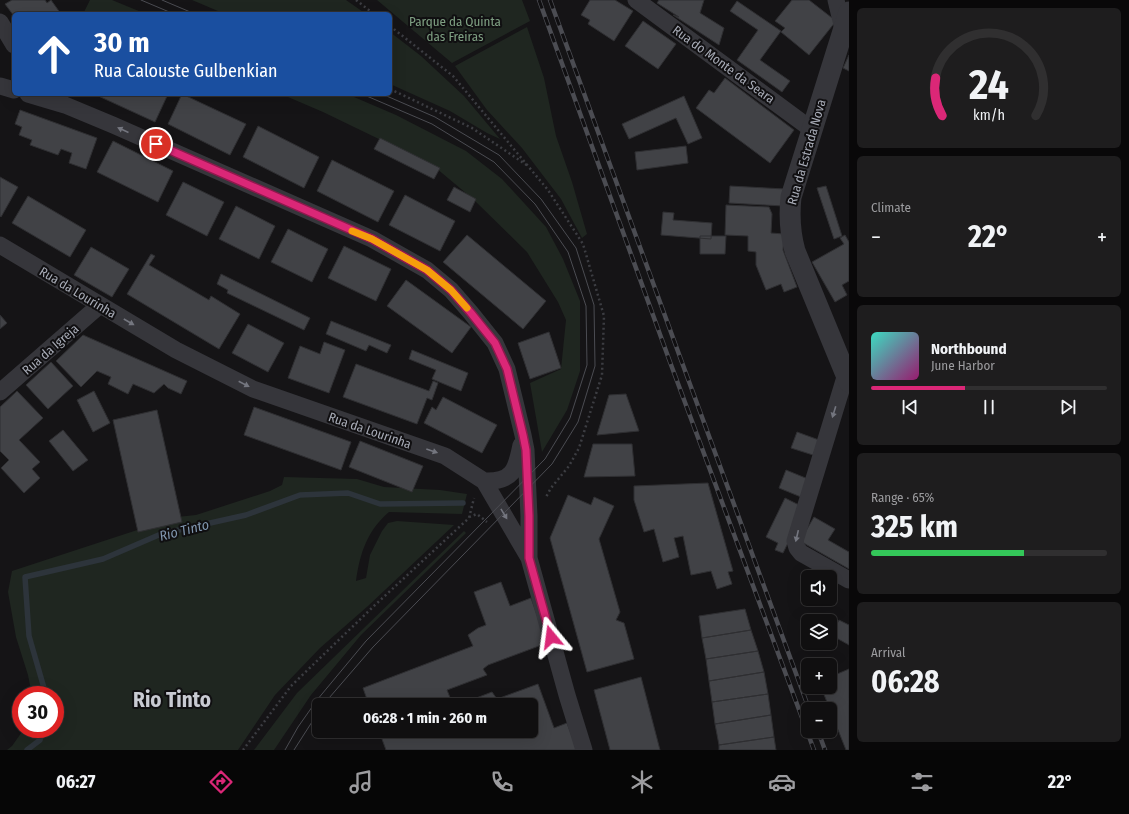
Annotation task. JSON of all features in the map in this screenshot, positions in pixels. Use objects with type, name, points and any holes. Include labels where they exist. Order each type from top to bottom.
[{"type":"street","name":"Rua do Monte da Seara","points":[[636,0],[811,129]]},
{"type":"street","points":[[836,0],[846,20]]},
{"type":"street","name":"Rua da Estrada Nova","points":[[846,20],[791,197],[790,223],[791,236],[800,265],[847,378]]},
{"type":"street","points":[[0,22],[12,42]]},
{"type":"street","points":[[0,86],[12,89]]},
{"type":"street","points":[[40,96],[113,125],[372,239],[427,270],[451,290],[495,343],[507,369],[526,450],[529,509],[529,558]]},
{"type":"street","name":"Rua da Lourinha","points":[[0,245],[176,350],[253,389],[445,456],[480,486],[529,558],[584,750]]},
{"type":"street","name":"Rua da Igreja","points":[[0,392],[100,305]]},
{"type":"street","points":[[847,378],[795,541],[797,548],[801,553],[849,580]]},
{"type":"street","points":[[480,486],[507,478],[517,464],[523,435]]},
{"type":"path","points":[[356,0],[371,12]]},
{"type":"path","points":[[392,28],[453,76],[548,190],[583,244],[604,316],[602,375],[579,448],[569,466],[551,488],[543,502]]},
{"type":"path","points":[[392,90],[472,128],[531,169]]},
{"type":"path","points":[[243,750],[291,686],[469,518],[480,486]]},
{"type":"green space","points":[[90,0],[112,0],[141,12],[84,12]]},
{"type":"green space","points":[[192,0],[346,0],[363,12],[220,12]]},
{"type":"green space","name":"Parque da Quinta das Freiras","points":[[377,0],[522,0],[530,21],[452,63]]},
{"type":"green space","points":[[527,27],[544,78],[556,136],[572,182],[587,234],[582,238],[561,199],[522,148],[487,110],[455,66]]},
{"type":"green space","points":[[392,34],[421,56],[464,96],[500,139],[450,111],[392,85]]},
{"type":"green space","points":[[286,96],[352,96],[396,115],[466,151],[502,179],[546,227],[563,259],[580,301],[580,371],[567,410],[542,452],[530,383],[561,369],[566,320],[558,302],[527,252],[473,199],[436,168],[323,112]]},
{"type":"green space","points":[[284,477],[357,479],[384,487],[440,490],[467,494],[462,514],[389,512],[381,519],[370,535],[362,552],[356,581],[366,578],[370,555],[382,531],[388,523],[397,521],[454,525],[368,606],[320,648],[275,695],[238,750],[7,750],[18,738],[64,738],[64,686],[30,686],[16,637],[8,592],[12,571],[177,517],[196,515],[270,491],[282,485]]},
{"type":"green space","points":[[464,531],[466,533],[361,635],[311,695],[274,750],[254,750],[297,693]]},
{"type":"building","points":[[12,0],[45,0],[47,3],[51,0],[60,12],[12,12],[12,13],[5,4]]},
{"type":"building","points":[[590,0],[615,0],[633,11],[614,41],[588,24],[590,20],[581,15]]},
{"type":"building","points":[[659,0],[704,0],[700,13],[724,28],[719,45],[657,3]]},
{"type":"building","points":[[792,0],[809,0],[836,21],[809,55],[781,32],[785,28],[775,21]]},
{"type":"building","points":[[737,1],[781,31],[760,60],[790,81],[782,92],[737,60],[758,30],[730,11]]},
{"type":"building","points":[[643,21],[676,44],[658,69],[625,46]]},
{"type":"building","points":[[849,55],[849,71],[843,68]]},
{"type":"building","points":[[725,78],[794,130],[770,163],[696,108],[709,90],[714,93]]},
{"type":"building","points":[[98,96],[167,96],[155,122]]},
{"type":"building","points":[[181,96],[186,96],[246,124],[230,155],[168,124]]},
{"type":"building","points":[[684,96],[702,138],[688,144],[676,118],[629,139],[622,124]]},
{"type":"building","points":[[20,110],[97,138],[86,169],[69,163],[72,153],[61,149],[58,155],[30,145],[32,140],[19,135],[22,127],[15,124]]},
{"type":"building","points":[[258,126],[319,157],[304,188],[243,157]]},
{"type":"building","points":[[380,138],[440,168],[434,179],[374,149]]},
{"type":"building","points":[[113,141],[173,171],[158,202],[97,172]]},
{"type":"building","points":[[686,146],[688,163],[637,170],[635,152]]},
{"type":"building","points":[[332,160],[394,191],[378,222],[317,191]]},
{"type":"building","points":[[0,177],[18,187],[1,217],[0,216]]},
{"type":"building","points":[[183,182],[224,202],[207,236],[166,215]]},
{"type":"building","points":[[730,186],[785,189],[783,206],[729,203]]},
{"type":"building","points":[[826,186],[842,236],[834,239],[817,188]]},
{"type":"building","points":[[454,187],[476,199],[470,212],[447,200]]},
{"type":"building","points":[[405,195],[455,221],[440,251],[389,225]]},
{"type":"building","points":[[28,196],[86,230],[70,257],[12,223]]},
{"type":"building","points":[[726,205],[769,207],[772,214],[771,233],[784,234],[783,250],[797,287],[784,292],[781,284],[766,290],[756,265],[756,252],[748,251],[748,236],[725,235]]},
{"type":"building","points":[[236,206],[275,226],[259,259],[219,239]]},
{"type":"building","points":[[663,212],[674,213],[673,220],[712,223],[711,239],[661,235]]},
{"type":"building","points":[[288,229],[328,249],[312,282],[271,262]]},
{"type":"building","points":[[467,235],[546,301],[523,329],[443,262]]},
{"type":"building","points":[[845,235],[849,242],[849,281],[842,285],[847,295],[835,302],[812,262],[844,244],[840,238]]},
{"type":"building","points":[[700,236],[726,236],[725,254],[700,254]]},
{"type":"building","points":[[344,246],[391,269],[376,301],[328,278]]},
{"type":"building","points":[[91,247],[129,269],[112,297],[74,275]]},
{"type":"building","points":[[151,254],[155,256],[149,265],[209,300],[211,296],[240,314],[219,349],[127,294]]},
{"type":"building","points":[[221,274],[310,318],[304,330],[227,293],[228,290],[217,284]]},
{"type":"building","points":[[406,280],[471,327],[452,353],[387,306]]},
{"type":"building","points":[[0,315],[7,323],[0,329]]},
{"type":"building","points":[[331,321],[391,345],[387,353],[369,345],[366,351],[326,334]]},
{"type":"building","points":[[248,324],[284,343],[268,372],[232,353]]},
{"type":"building","points":[[549,332],[561,368],[530,379],[518,343]]},
{"type":"building","points":[[83,335],[187,381],[181,394],[168,388],[164,384],[154,393],[133,384],[128,394],[108,384],[111,377],[97,371],[81,387],[56,361]]},
{"type":"building","points":[[324,342],[345,350],[329,393],[288,378],[300,346],[320,354]]},
{"type":"building","points":[[412,350],[468,373],[461,391],[432,379],[436,370],[409,359]]},
{"type":"building","points":[[51,362],[73,386],[48,409],[26,385]]},
{"type":"building","points":[[356,364],[429,391],[433,381],[438,383],[432,400],[427,398],[417,424],[343,397]]},
{"type":"building","points":[[17,391],[43,418],[19,440],[40,462],[32,469],[40,478],[24,493],[1,468],[9,460],[0,451],[0,407]]},
{"type":"building","points":[[94,391],[110,423],[93,432],[77,400]]},
{"type":"building","points":[[626,394],[639,431],[597,435],[609,395]]},
{"type":"building","points":[[443,397],[497,425],[482,453],[424,423],[432,407],[436,410]]},
{"type":"building","points":[[254,407],[351,442],[341,470],[244,435]]},
{"type":"building","points":[[157,410],[182,522],[138,532],[113,420]]},
{"type":"building","points":[[63,430],[88,460],[73,471],[49,441]]},
{"type":"building","points":[[797,432],[819,440],[813,455],[791,448]]},
{"type":"building","points":[[360,441],[423,466],[412,492],[349,467]]},
{"type":"building","points":[[593,444],[632,444],[635,476],[584,477]]},
{"type":"building","points":[[786,470],[808,479],[801,497],[779,488]]},
{"type":"building","points":[[708,483],[733,571],[728,572],[732,584],[717,589],[711,571],[691,575],[683,536],[674,538],[679,557],[663,562],[654,529],[644,532],[634,500],[634,486]]},
{"type":"building","points":[[568,495],[591,505],[594,497],[614,506],[599,539],[620,612],[616,620],[624,623],[634,659],[587,672],[550,538]]},
{"type":"building","points":[[785,498],[805,508],[783,553],[775,550],[778,543],[766,537]]},
{"type":"building","points":[[814,517],[835,529],[828,540],[849,552],[849,569],[800,541]]},
{"type":"building","points":[[501,582],[510,606],[531,598],[547,643],[488,665],[483,669],[487,675],[447,690],[450,698],[367,698],[363,688],[473,646],[468,635],[478,628],[486,625],[474,592]]},
{"type":"building","points":[[745,609],[751,630],[702,638],[699,616]]},
{"type":"building","points":[[839,620],[849,625],[849,645],[837,638],[837,624]]},
{"type":"building","points":[[751,630],[758,651],[706,659],[702,638]]},
{"type":"building","points":[[758,651],[764,672],[709,681],[706,659]]},
{"type":"building","points":[[849,669],[849,750],[846,750],[837,727],[837,702],[827,702],[824,694],[837,694],[837,674]]},
{"type":"building","points":[[764,672],[768,694],[712,702],[709,681]]},
{"type":"building","points":[[641,677],[660,750],[610,750],[594,690]]},
{"type":"building","points":[[538,684],[554,728],[567,723],[577,750],[386,750],[382,738],[538,738],[538,698],[500,698]]},
{"type":"building","points":[[492,692],[496,698],[476,698]]},
{"type":"building","points":[[768,694],[771,715],[715,724],[712,702]]},
{"type":"building","points":[[771,715],[774,737],[719,745],[715,724]]},
{"type":"building","points":[[774,737],[776,750],[719,750],[719,745]]},
{"type":"waterway","name":"Rio Tinto","points":[[43,686],[29,636],[25,577],[103,559],[161,534],[246,515],[300,495],[348,493],[380,504],[463,503]]},
{"type":"waterway","name":"Rio Tinto","points":[[27,750],[40,740],[40,738]]},
{"type":"tram line","points":[[141,0],[169,12]]},
{"type":"tram line","points":[[162,0],[190,12]]},
{"type":"tram line","points":[[285,750],[298,727],[317,700],[366,641],[545,459],[570,418],[587,365],[586,306],[568,252],[535,204],[494,162],[432,124],[367,96]]},
{"type":"tram line","points":[[329,698],[373,647],[552,464],[578,422],[595,366],[594,305],[576,248],[541,199],[499,155],[435,117],[387,96]]},
{"type":"tram line","points":[[294,750],[312,722]]},
{"type":"railway","points":[[539,0],[670,362],[814,750]]},
{"type":"railway","points":[[550,0],[806,702]]},
{"type":"railway","points":[[821,738],[825,750]]},
{"type":"slow traffic","points":[[352,231],[372,239],[427,270],[451,290],[467,308]]},
{"type":"district","name":"Rio Tinto","points":[[172,700]]},
{"type":"route","points":[[156,144],[271,196],[372,239],[427,270],[451,290],[471,313],[495,343],[507,369],[526,450],[529,558],[551,637]]}]
